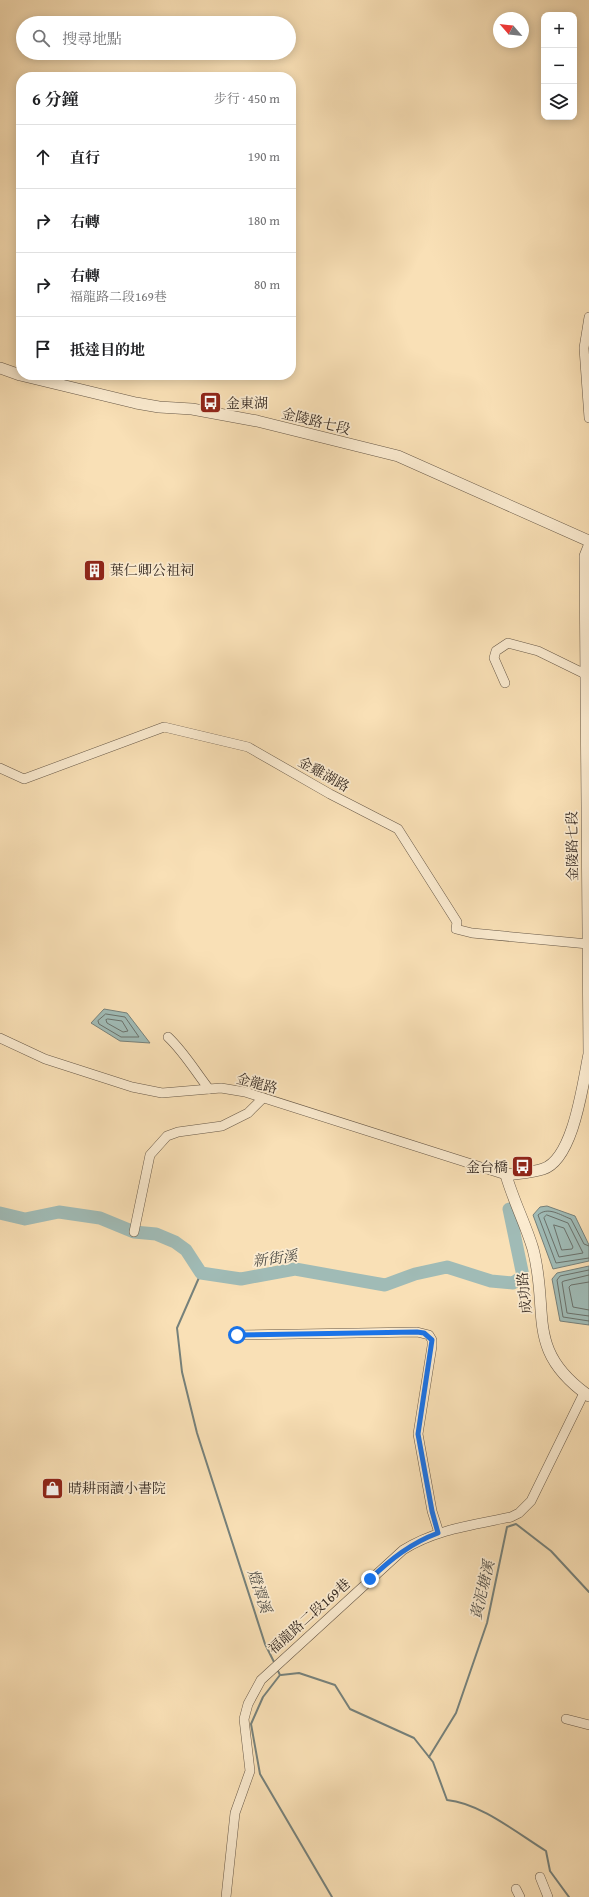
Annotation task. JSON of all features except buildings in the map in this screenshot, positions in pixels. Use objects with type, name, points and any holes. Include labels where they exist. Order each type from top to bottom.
[{"type":"street","points":[[589,316],[584,348],[589,418]]},
{"type":"street","name":"金陵路七段","points":[[0,368],[16,374]]},
{"type":"street","name":"金陵路七段","points":[[40,380],[136,404],[192,409],[257,421],[398,456],[589,541]]},
{"type":"street","name":"金陵路七段","points":[[506,1175],[544,1169],[562,1152],[571,1133],[578,1108],[589,1054],[585,674],[586,556],[589,546]]},
{"type":"street","points":[[505,683],[494,658],[496,651],[508,643],[538,651],[585,674]]},
{"type":"street","name":"金雞湖路","points":[[0,768],[24,779],[164,727],[248,747],[330,794],[398,829],[457,922],[456,929],[472,933],[588,944]]},
{"type":"street","points":[[168,1036],[183,1051],[191,1066],[209,1089]]},
{"type":"street","name":"金龍路","points":[[0,1038],[45,1059],[132,1087],[162,1093],[221,1088],[264,1098],[506,1175]]},
{"type":"street","points":[[134,1232],[150,1155],[167,1136],[178,1132],[222,1126],[248,1113],[264,1098]]},
{"type":"street","name":"成功路","points":[[506,1175],[517,1210],[533,1250],[538,1280],[542,1322],[548,1351],[553,1362],[587,1395]]},
{"type":"street","points":[[237,1335],[417,1332],[429,1335],[432,1340],[432,1346],[418,1434],[432,1511],[438,1533]]},
{"type":"street","name":"福龍路二段169巷","points":[[226,1897],[235,1813],[250,1771],[244,1719],[248,1704],[261,1680],[391,1560],[418,1541],[438,1533],[511,1517],[523,1509],[532,1501],[541,1485],[587,1395]]},
{"type":"street","points":[[566,1719],[589,1725]]},
{"type":"street","points":[[540,1877],[548,1897]]},
{"type":"water","points":[[104,1009],[127,1013],[150,1043],[120,1041],[91,1023]]},
{"type":"water","points":[[547,1206],[575,1216],[589,1245],[589,1261],[553,1269],[533,1215],[540,1207]]},
{"type":"water","points":[[589,1266],[589,1325],[560,1321],[552,1279],[557,1273]]},
{"type":"waterway","name":"新街溪","points":[[0,1213],[25,1219],[59,1212],[100,1218],[134,1232],[156,1234],[175,1242],[186,1250],[201,1273],[241,1279],[295,1269],[385,1285],[415,1274],[447,1267],[491,1281],[513,1283],[523,1276],[509,1209]]},
{"type":"waterway","name":"燈潭溪","points":[[201,1273],[177,1328],[182,1372],[197,1433],[265,1644],[275,1664]]},
{"type":"waterway","name":"黃泥塘溪","points":[[429,1757],[456,1713],[487,1623],[507,1527],[516,1524],[551,1551],[589,1592]]},
{"type":"waterway","name":"燈潭溪","points":[[277,1669],[280,1675],[263,1697],[251,1724],[260,1774],[332,1897]]},
{"type":"waterway","name":"黃泥塘溪","points":[[281,1675],[299,1673],[335,1685],[350,1709],[414,1738],[433,1762],[447,1800],[460,1802],[485,1813],[546,1851],[550,1871],[569,1897]]},
{"type":"place","name":"金東湖","points":[[211,403]]},
{"type":"place","name":"葉仁卿公祖祠","points":[[95,570]]},
{"type":"place","name":"金台橋","points":[[523,1167]]},
{"type":"place","name":"晴耕雨讀小書院","points":[[53,1488]]},
{"type":"route","points":[[237,1335],[417,1332],[429,1335],[432,1340],[418,1434],[432,1511],[438,1533],[418,1541],[403,1550],[370,1579]]}]
